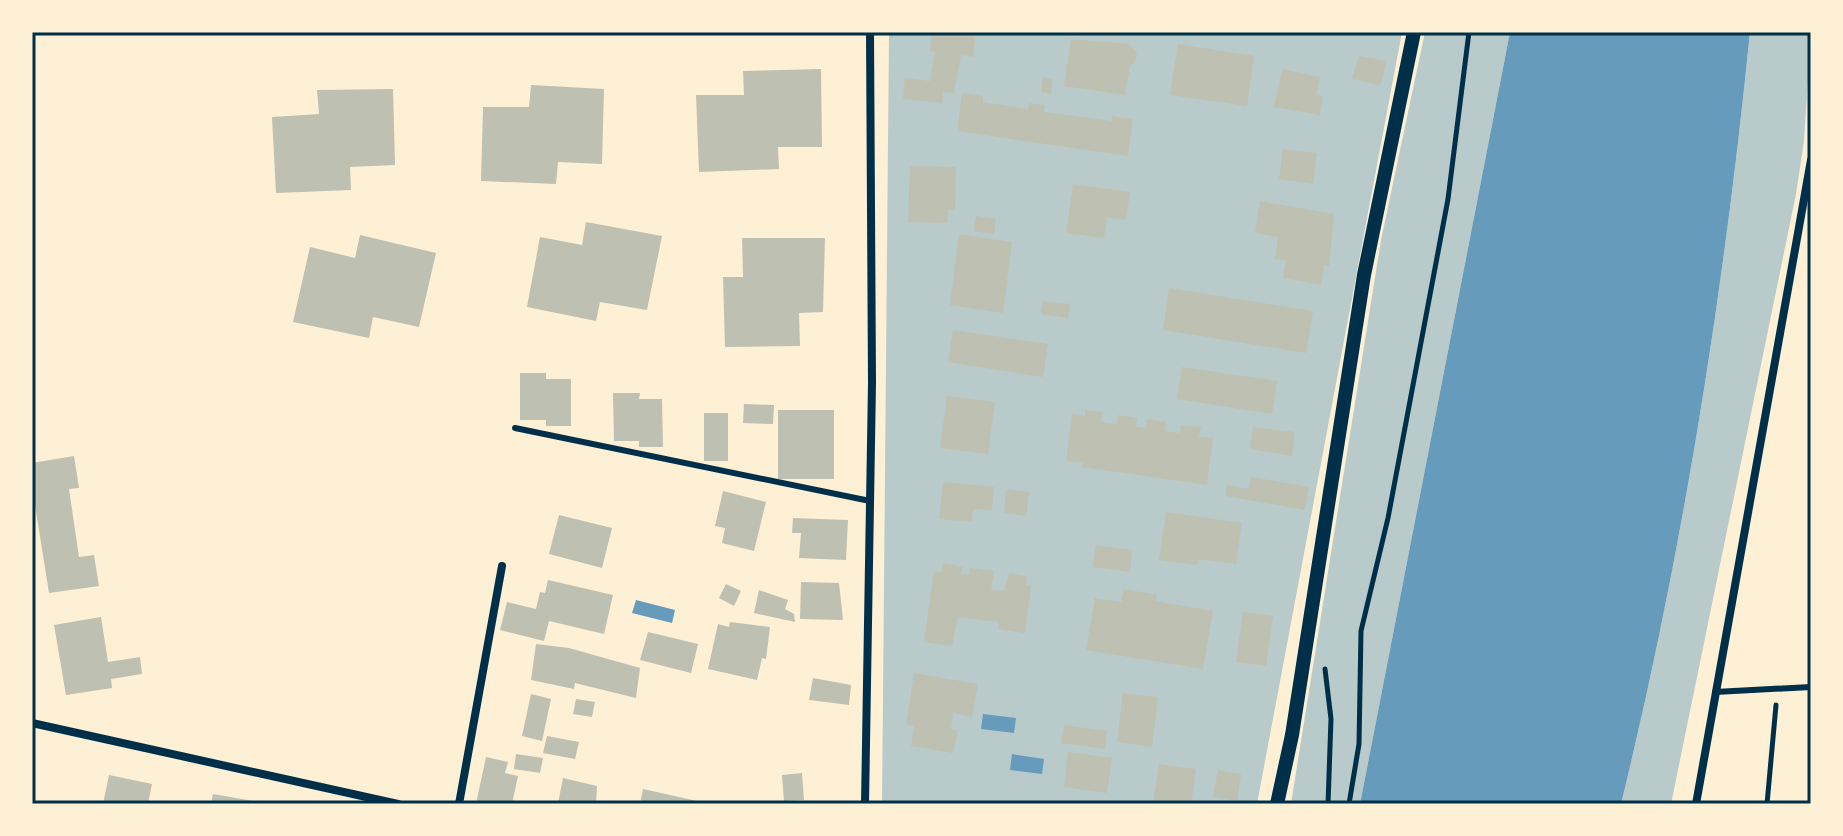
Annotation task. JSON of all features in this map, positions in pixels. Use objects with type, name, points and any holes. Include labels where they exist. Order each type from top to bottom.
[{"type":"street","points":[[865,804],[870,501],[870,32]]},
{"type":"street","points":[[1277,804],[1292,735],[1364,275],[1414,32]]},
{"type":"street","points":[[1696,804],[1713,692],[1811,160]]},
{"type":"street","points":[[459,804],[502,566]]},
{"type":"street","points":[[32,716],[32,723],[398,804]]},
{"type":"lane","points":[[515,428],[870,501]]},
{"type":"lane","points":[[1713,692],[1811,687]]},
{"type":"path","points":[[1349,804],[1359,744],[1361,631],[1388,518],[1448,199],[1469,32]]},
{"type":"path","points":[[1325,666],[1331,719],[1328,804]]},
{"type":"path","points":[[1767,804],[1778,689]]},
{"type":"shaded area","points":[[889,32],[1402,32],[1257,804],[882,804]]},
{"type":"shaded area","points":[[1425,32],[1510,32],[1360,804],[1291,804],[1381,240]]},
{"type":"shaded area","points":[[1750,32],[1811,32],[1804,141],[1796,194],[1671,804],[1621,804],[1664,613],[1699,420],[1728,226]]},
{"type":"water","points":[[1510,32],[1750,32],[1714,323],[1664,613],[1621,804],[1360,804]]},
{"type":"water","points":[[636,600],[675,610],[672,623],[632,613]]},
{"type":"water","points":[[983,714],[1016,718],[1014,733],[981,729]]},
{"type":"water","points":[[1012,754],[1044,759],[1042,774],[1010,770]]},
{"type":"building","points":[[932,32],[976,32],[973,57],[961,55],[954,93],[943,92],[942,103],[903,99],[905,78],[930,81],[935,52],[930,51]]},
{"type":"building","points":[[1071,39],[1129,44],[1137,53],[1135,63],[1130,66],[1125,95],[1064,86]]},
{"type":"building","points":[[1178,44],[1254,56],[1247,106],[1170,95]]},
{"type":"building","points":[[1359,56],[1387,61],[1380,85],[1352,79]]},
{"type":"building","points":[[821,69],[822,147],[778,147],[779,169],[699,172],[696,95],[744,95],[743,71]]},
{"type":"building","points":[[1282,69],[1320,77],[1316,95],[1323,96],[1320,115],[1274,107]]},
{"type":"building","points":[[1043,77],[1053,79],[1051,94],[1041,92]]},
{"type":"building","points":[[531,85],[604,89],[602,164],[558,162],[556,184],[481,181],[483,107],[529,107]]},
{"type":"building","points":[[393,89],[395,165],[350,167],[351,190],[276,193],[272,117],[319,114],[317,90]]},
{"type":"building","points":[[962,93],[983,96],[983,102],[1028,109],[1029,103],[1045,105],[1044,112],[1112,121],[1112,116],[1133,119],[1128,156],[957,131]]},
{"type":"building","points":[[1283,149],[1317,153],[1313,184],[1279,179]]},
{"type":"building","points":[[910,166],[956,167],[955,210],[948,210],[947,223],[908,222]]},
{"type":"building","points":[[1073,184],[1130,192],[1126,220],[1107,217],[1104,238],[1066,233]]},
{"type":"building","points":[[1260,201],[1334,214],[1329,266],[1324,266],[1321,285],[1283,278],[1286,260],[1275,259],[1278,237],[1255,233]]},
{"type":"building","points":[[976,216],[996,219],[994,234],[974,231]]},
{"type":"building","points":[[586,222],[662,236],[647,310],[600,302],[596,321],[527,307],[540,237],[582,245]]},
{"type":"building","points":[[959,234],[1012,242],[1003,313],[950,305]]},
{"type":"building","points":[[360,235],[436,253],[419,327],[373,317],[369,338],[293,322],[310,247],[355,258]]},
{"type":"building","points":[[742,238],[825,238],[823,312],[799,313],[800,346],[725,347],[723,277],[743,277]]},
{"type":"building","points":[[1169,288],[1313,311],[1306,353],[1163,330]]},
{"type":"building","points":[[1043,301],[1070,304],[1068,318],[1041,314]]},
{"type":"building","points":[[953,330],[1048,344],[1043,377],[948,362]]},
{"type":"building","points":[[1182,367],[1277,381],[1272,414],[1177,399]]},
{"type":"building","points":[[520,373],[546,373],[546,379],[571,379],[571,426],[546,426],[546,420],[520,420]]},
{"type":"building","points":[[613,393],[640,393],[639,399],[662,399],[663,447],[639,447],[639,441],[614,441]]},
{"type":"building","points":[[947,396],[995,402],[988,454],[940,448]]},
{"type":"building","points":[[744,404],[774,405],[773,424],[743,423]]},
{"type":"building","points":[[778,410],[834,410],[834,479],[778,479]]},
{"type":"building","points":[[1085,410],[1102,412],[1101,422],[1117,424],[1118,415],[1137,418],[1136,427],[1146,428],[1147,419],[1166,422],[1165,431],[1180,433],[1181,425],[1201,427],[1199,437],[1213,438],[1207,485],[1082,467],[1083,463],[1066,461],[1072,414],[1085,416]]},
{"type":"building","points":[[704,413],[728,413],[728,461],[704,461]]},
{"type":"building","points":[[1253,427],[1295,432],[1292,456],[1250,449]]},
{"type":"building","points":[[74,456],[79,488],[69,489],[79,557],[94,555],[99,586],[49,593],[32,486],[32,463]]},
{"type":"building","points":[[1251,477],[1309,487],[1305,510],[1226,496],[1227,485],[1249,489]]},
{"type":"building","points":[[943,482],[994,487],[992,510],[973,509],[972,522],[939,519]]},
{"type":"building","points":[[1006,489],[1029,492],[1026,516],[1004,513]]},
{"type":"building","points":[[723,491],[766,502],[754,551],[722,543],[725,528],[715,526]]},
{"type":"building","points":[[1166,512],[1242,523],[1236,564],[1198,559],[1197,565],[1159,560]]},
{"type":"building","points":[[559,515],[612,528],[602,568],[549,554]]},
{"type":"building","points":[[793,518],[848,520],[846,560],[799,558],[801,533],[792,533]]},
{"type":"building","points":[[1096,545],[1132,550],[1130,572],[1093,567]]},
{"type":"building","points":[[943,563],[963,567],[961,574],[969,575],[970,568],[994,571],[991,589],[1004,591],[1009,573],[1027,576],[1026,586],[1031,586],[1025,633],[998,629],[999,622],[958,617],[952,646],[924,642],[934,571],[941,573]]},
{"type":"building","points":[[548,580],[613,595],[604,634],[549,621],[544,641],[500,630],[507,602],[536,609],[540,592],[545,593]]},
{"type":"building","points":[[801,582],[839,583],[843,620],[800,619]]},
{"type":"building","points":[[726,584],[741,591],[734,606],[719,598]]},
{"type":"building","points":[[1124,589],[1157,595],[1156,601],[1213,611],[1203,669],[1086,650],[1095,598],[1121,602]]},
{"type":"building","points":[[759,590],[788,600],[785,609],[794,614],[795,622],[754,613]]},
{"type":"building","points":[[1243,612],[1273,616],[1266,666],[1236,662]]},
{"type":"building","points":[[101,617],[108,662],[140,657],[142,674],[111,679],[112,688],[66,695],[54,625]]},
{"type":"building","points":[[730,622],[770,627],[766,659],[762,658],[757,680],[708,669],[718,624],[729,627]]},
{"type":"building","points":[[648,632],[698,644],[691,673],[640,660]]},
{"type":"building","points":[[536,644],[569,648],[640,668],[636,698],[575,683],[574,689],[531,680]]},
{"type":"building","points":[[914,673],[978,684],[972,717],[953,713],[951,729],[958,731],[953,753],[911,746],[914,726],[906,725]]},
{"type":"building","points":[[813,678],[851,685],[849,705],[809,700]]},
{"type":"building","points":[[1123,693],[1158,697],[1152,747],[1117,742]]},
{"type":"building","points":[[531,694],[551,699],[542,741],[522,736]]},
{"type":"building","points":[[576,699],[595,702],[592,717],[573,714]]},
{"type":"building","points":[[1064,725],[1107,731],[1105,749],[1061,743]]},
{"type":"building","points":[[547,736],[579,742],[575,759],[543,753]]},
{"type":"building","points":[[1068,752],[1112,758],[1107,793],[1064,787]]},
{"type":"building","points":[[516,754],[543,758],[540,773],[514,769]]},
{"type":"building","points":[[486,757],[508,762],[505,773],[518,776],[512,804],[476,804]]},
{"type":"building","points":[[1159,764],[1196,769],[1191,804],[1153,804]]},
{"type":"building","points":[[1218,770],[1241,774],[1237,801],[1213,797]]},
{"type":"building","points":[[802,773],[804,800],[784,801],[782,775]]},
{"type":"building","points":[[109,775],[152,784],[148,804],[103,804]]},
{"type":"building","points":[[563,778],[597,786],[596,804],[558,804]]},
{"type":"building","points":[[643,789],[706,803],[640,804]]},
{"type":"building","points":[[213,794],[259,802],[259,804],[211,804]]}]
